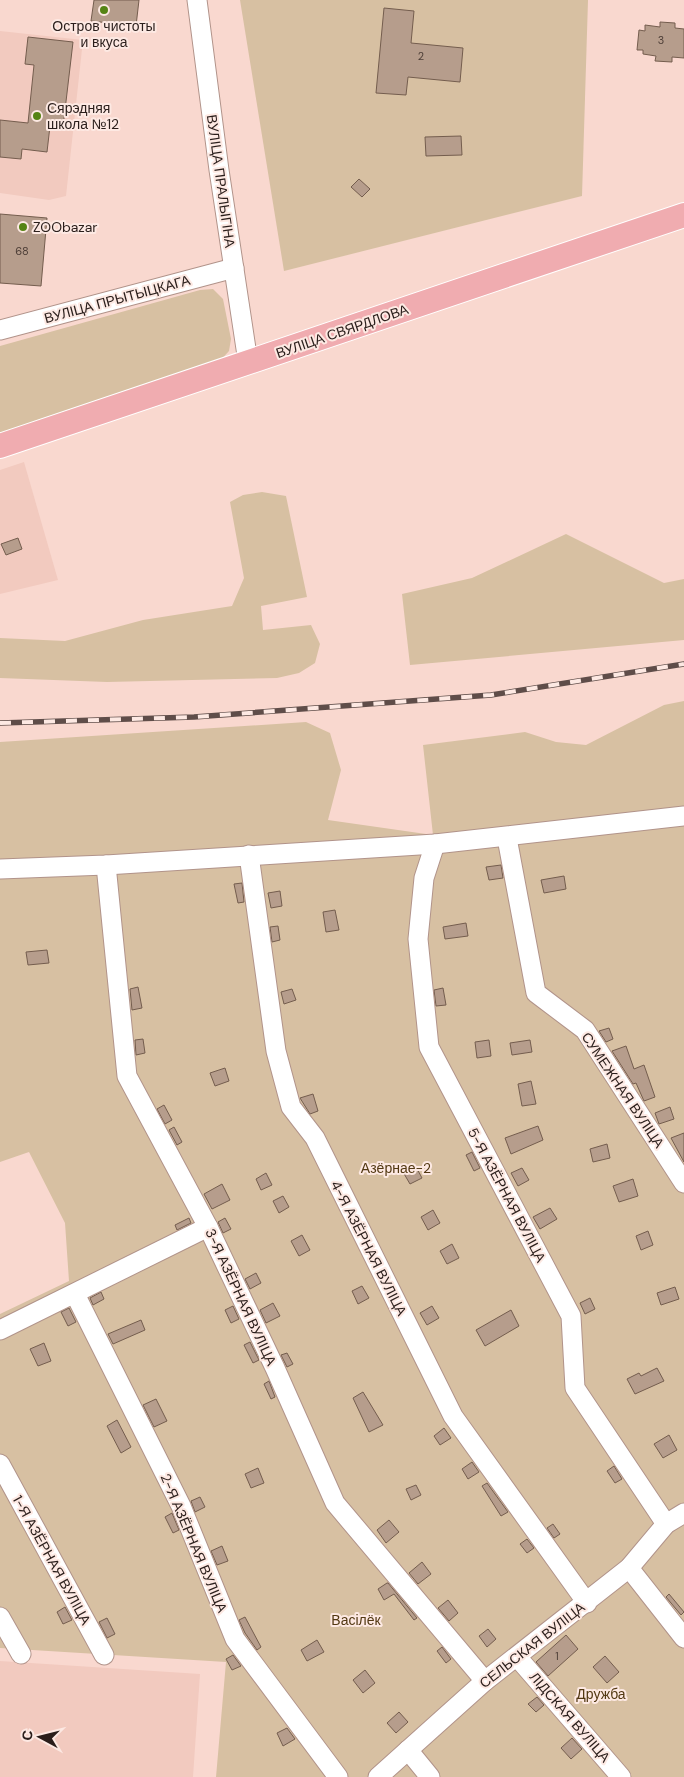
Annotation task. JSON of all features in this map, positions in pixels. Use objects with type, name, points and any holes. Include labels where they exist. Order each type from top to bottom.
[{"type":"main road","name":"ВУЛІЦА СВЯРДЛОВА","points":[[0,446],[684,215]]},
{"type":"street","name":"ВУЛІЦА ПРАЛЫГІНА","points":[[197,0],[248,362]]},
{"type":"street","name":"ВУЛІЦА ПРЫТЫЦКАГА","points":[[0,330],[234,268]]},
{"type":"street","points":[[0,869],[106,865],[435,844],[507,838],[684,816]]},
{"type":"street","name":"СУМЕЖНАЯ ВУЛІЦА","points":[[507,838],[536,993],[585,1030],[684,1182]]},
{"type":"street","name":"5-Я АЗЁРНАЯ ВУЛІЦА","points":[[435,844],[424,878],[418,939],[429,1048],[571,1316],[575,1388],[666,1524]]},
{"type":"street","name":"4-Я АЗЁРНАЯ ВУЛІЦА","points":[[249,855],[276,1052],[291,1107],[314,1138],[453,1416],[587,1602]]},
{"type":"street","name":"3-Я АЗЁРНАЯ ВУЛІЦА","points":[[106,865],[127,1076],[208,1227],[275,1368],[334,1503],[486,1681]]},
{"type":"street","points":[[0,1330],[208,1227]]},
{"type":"street","name":"2-Я АЗЁРНАЯ ВУЛІЦА","points":[[75,1294],[181,1506],[235,1640],[338,1777]]},
{"type":"street","name":"1-Я АЗЁРНАЯ ВУЛІЦА","points":[[0,1464],[104,1655]]},
{"type":"street","name":"СЕЛЬСКАЯ ВУЛІЦА","points":[[378,1777],[486,1681],[518,1658],[629,1568],[666,1524],[684,1513]]},
{"type":"street","points":[[629,1568],[684,1638]]},
{"type":"street","points":[[0,1617],[21,1654]]},
{"type":"street","name":"ЛІДСКАЯ ВУЛІЦА","points":[[518,1658],[621,1777]]},
{"type":"street","points":[[408,1750],[430,1777]]},
{"type":"shaded area","name":"Сярэдняя школа №12","points":[[0,31],[83,40],[66,196],[49,200],[0,193]]},
{"type":"shaded area","points":[[24,462],[58,580],[0,594],[0,470]]},
{"type":"shaded area","points":[[0,1661],[200,1674],[193,1777],[0,1777]]},
{"type":"green space","points":[[240,0],[588,0],[582,196],[284,271]]},
{"type":"green space","points":[[213,289],[223,299],[231,339],[229,351],[218,363],[0,439],[0,346],[200,290]]},
{"type":"green space","points":[[262,492],[286,496],[307,597],[261,606],[263,630],[311,625],[320,644],[315,663],[299,673],[277,678],[107,682],[0,678],[0,638],[65,641],[143,620],[232,606],[244,578],[230,502],[243,495]]},
{"type":"green space","points":[[566,534],[664,583],[684,579],[684,640],[410,665],[402,594],[472,578]]},
{"type":"green space","points":[[684,701],[684,1777],[216,1777],[226,1662],[0,1648],[0,1314],[69,1281],[65,1223],[29,1152],[0,1162],[0,742],[306,722],[330,733],[341,770],[328,820],[433,835],[423,745],[525,732],[556,742],[586,745],[664,705]]},
{"type":"building","points":[[94,0],[139,0],[136,26],[91,21]]},
{"type":"building","points":[[384,8],[414,11],[411,43],[463,48],[460,82],[408,77],[406,95],[376,93]]},
{"type":"building","points":[[660,22],[675,23],[675,28],[684,29],[684,58],[672,57],[672,62],[655,61],[656,56],[643,54],[643,50],[637,50],[639,30],[645,31],[645,25],[660,27]]},
{"type":"building","points":[[28,37],[73,42],[63,127],[50,126],[47,152],[22,149],[21,159],[0,157],[0,120],[28,123],[34,65],[25,64]]},
{"type":"building","points":[[461,136],[462,155],[426,156],[425,137]]},
{"type":"building","points":[[359,179],[370,189],[362,197],[351,187]]},
{"type":"building","points":[[0,214],[47,218],[41,286],[0,283]]},
{"type":"building","points":[[18,538],[22,549],[6,555],[1,544]]},
{"type":"building","points":[[501,865],[503,878],[489,880],[486,867]]},
{"type":"building","points":[[564,876],[566,889],[544,893],[541,880]]},
{"type":"building","points":[[242,883],[244,902],[238,903],[234,884]]},
{"type":"building","points":[[280,891],[282,906],[271,908],[268,893]]},
{"type":"building","points":[[335,910],[339,930],[326,932],[323,912]]},
{"type":"building","points":[[466,923],[468,936],[445,939],[443,927]]},
{"type":"building","points":[[278,926],[280,940],[272,942],[270,927]]},
{"type":"building","points":[[47,950],[49,963],[28,965],[26,952]]},
{"type":"building","points":[[138,987],[142,1008],[132,1010],[130,989]]},
{"type":"building","points":[[443,988],[446,1005],[436,1006],[434,990]]},
{"type":"building","points":[[292,989],[296,1000],[284,1004],[281,992]]},
{"type":"building","points":[[609,1028],[613,1039],[606,1042],[599,1031]]},
{"type":"building","points":[[143,1039],[145,1053],[136,1055],[135,1040]]},
{"type":"building","points":[[489,1040],[491,1056],[477,1058],[475,1042]]},
{"type":"building","points":[[530,1040],[532,1052],[512,1055],[510,1043]]},
{"type":"building","points":[[626,1046],[634,1069],[644,1065],[655,1097],[644,1101],[636,1083],[633,1084],[612,1051]]},
{"type":"building","points":[[225,1068],[229,1081],[215,1086],[210,1073]]},
{"type":"building","points":[[531,1081],[536,1104],[522,1106],[518,1084]]},
{"type":"building","points":[[313,1094],[318,1111],[310,1114],[300,1098]]},
{"type":"building","points":[[164,1105],[172,1120],[165,1124],[157,1109]]},
{"type":"building","points":[[670,1107],[674,1119],[659,1124],[655,1113]]},
{"type":"building","points":[[538,1126],[543,1140],[511,1154],[505,1138]]},
{"type":"building","points":[[174,1127],[182,1142],[177,1145],[169,1130]]},
{"type":"building","points":[[684,1133],[684,1162],[671,1138]]},
{"type":"building","points":[[607,1144],[610,1158],[593,1162],[590,1149]]},
{"type":"building","points":[[472,1152],[480,1168],[474,1171],[466,1155]]},
{"type":"building","points":[[415,1165],[422,1178],[410,1184],[403,1172]]},
{"type":"building","points":[[522,1168],[529,1180],[518,1186],[511,1173]]},
{"type":"building","points":[[266,1173],[272,1185],[261,1190],[256,1179]]},
{"type":"building","points":[[633,1179],[638,1196],[619,1202],[613,1186]]},
{"type":"building","points":[[222,1184],[230,1200],[212,1209],[204,1194]]},
{"type":"building","points":[[283,1196],[289,1207],[279,1213],[273,1201]]},
{"type":"building","points":[[550,1208],[557,1219],[540,1229],[533,1217]]},
{"type":"building","points":[[433,1210],[440,1223],[428,1230],[421,1217]]},
{"type":"building","points":[[189,1218],[191,1223],[177,1230],[175,1225]]},
{"type":"building","points":[[225,1218],[231,1229],[223,1233],[218,1222]]},
{"type":"building","points":[[648,1231],[653,1245],[641,1250],[636,1236]]},
{"type":"building","points":[[302,1235],[310,1250],[299,1256],[291,1241]]},
{"type":"building","points":[[452,1244],[459,1258],[447,1264],[440,1251]]},
{"type":"building","points":[[256,1273],[261,1283],[250,1289],[245,1279]]},
{"type":"building","points":[[362,1286],[369,1298],[358,1304],[352,1291]]},
{"type":"building","points":[[675,1287],[679,1299],[661,1305],[657,1293]]},
{"type":"building","points":[[101,1292],[104,1299],[93,1305],[90,1298]]},
{"type":"building","points":[[590,1298],[595,1309],[585,1314],[580,1303]]},
{"type":"building","points":[[273,1303],[280,1316],[266,1323],[260,1310]]},
{"type":"building","points":[[233,1306],[239,1319],[231,1323],[225,1310]]},
{"type":"building","points":[[432,1306],[439,1318],[427,1325],[420,1313]]},
{"type":"building","points":[[69,1308],[76,1322],[68,1326],[61,1312]]},
{"type":"building","points":[[511,1310],[519,1326],[485,1346],[476,1330]]},
{"type":"building","points":[[141,1320],[145,1330],[113,1344],[108,1334]]},
{"type":"building","points":[[250,1342],[259,1360],[253,1363],[244,1345]]},
{"type":"building","points":[[44,1343],[51,1361],[38,1366],[30,1349]]},
{"type":"building","points":[[287,1353],[293,1364],[287,1367],[281,1355]]},
{"type":"building","points":[[657,1368],[664,1381],[635,1394],[627,1379],[639,1373],[641,1376]]},
{"type":"building","points":[[269,1381],[275,1397],[271,1399],[264,1384]]},
{"type":"building","points":[[363,1392],[383,1425],[369,1432],[353,1398]]},
{"type":"building","points":[[156,1399],[167,1421],[154,1427],[143,1405]]},
{"type":"building","points":[[117,1420],[131,1447],[121,1453],[107,1426]]},
{"type":"building","points":[[444,1428],[451,1438],[440,1445],[434,1436]]},
{"type":"building","points":[[669,1435],[677,1450],[663,1458],[654,1444]]},
{"type":"building","points":[[472,1462],[479,1472],[468,1479],[462,1469]]},
{"type":"building","points":[[614,1466],[622,1479],[615,1483],[607,1471]]},
{"type":"building","points":[[258,1468],[264,1483],[251,1488],[245,1474]]},
{"type":"building","points":[[487,1483],[508,1512],[501,1516],[482,1486]]},
{"type":"building","points":[[416,1485],[421,1495],[411,1500],[406,1489]]},
{"type":"building","points":[[200,1497],[205,1507],[195,1512],[191,1501]]},
{"type":"building","points":[[172,1513],[179,1530],[173,1533],[165,1517]]},
{"type":"building","points":[[389,1520],[399,1532],[386,1543],[377,1530]]},
{"type":"building","points":[[553,1524],[560,1534],[554,1538],[547,1528]]},
{"type":"building","points":[[527,1539],[534,1548],[527,1553],[520,1544]]},
{"type":"building","points":[[222,1546],[228,1561],[217,1565],[211,1551]]},
{"type":"building","points":[[422,1562],[431,1574],[418,1584],[409,1573]]},
{"type":"building","points":[[387,1583],[417,1618],[414,1620],[394,1594],[384,1600],[378,1589]]},
{"type":"building","points":[[669,1594],[684,1612],[681,1615],[666,1597]]},
{"type":"building","points":[[448,1600],[458,1613],[449,1621],[438,1608]]},
{"type":"building","points":[[65,1607],[72,1620],[63,1624],[57,1612]]},
{"type":"building","points":[[245,1617],[261,1647],[257,1650],[245,1633],[239,1620]]},
{"type":"building","points":[[107,1618],[115,1634],[107,1638],[99,1622]]},
{"type":"building","points":[[488,1629],[496,1639],[487,1647],[479,1636]]},
{"type":"building","points":[[566,1635],[578,1649],[548,1676],[536,1662]]},
{"type":"building","points":[[317,1640],[324,1652],[307,1661],[301,1650]]},
{"type":"building","points":[[442,1647],[451,1659],[446,1663],[437,1651]]},
{"type":"building","points":[[233,1655],[241,1666],[232,1670],[226,1659]]},
{"type":"building","points":[[605,1656],[619,1672],[607,1683],[593,1667]]},
{"type":"building","points":[[365,1670],[375,1683],[363,1693],[353,1680]]},
{"type":"building","points":[[537,1697],[544,1705],[536,1712],[528,1704]]},
{"type":"building","points":[[399,1712],[408,1722],[396,1733],[387,1723]]},
{"type":"building","points":[[287,1728],[295,1739],[283,1746],[277,1733]]},
{"type":"building","points":[[572,1738],[582,1749],[571,1759],[561,1748]]},
{"type":"railway","points":[[0,723],[194,717],[491,695],[684,664]]},
{"type":"place","name":"Остров чистоты и вкуса","points":[[104,10]]},
{"type":"place","name":"Сярэдняя школа №12","points":[[37,116]]},
{"type":"place","name":"ZOObazar","points":[[23,227]]},
{"type":"park label","name":"Азёрнае-2","points":[[396,1168]]},
{"type":"park label","name":"Васілёк","points":[[356,1620]]},
{"type":"park label","name":"Дружба","points":[[601,1694]]}]
